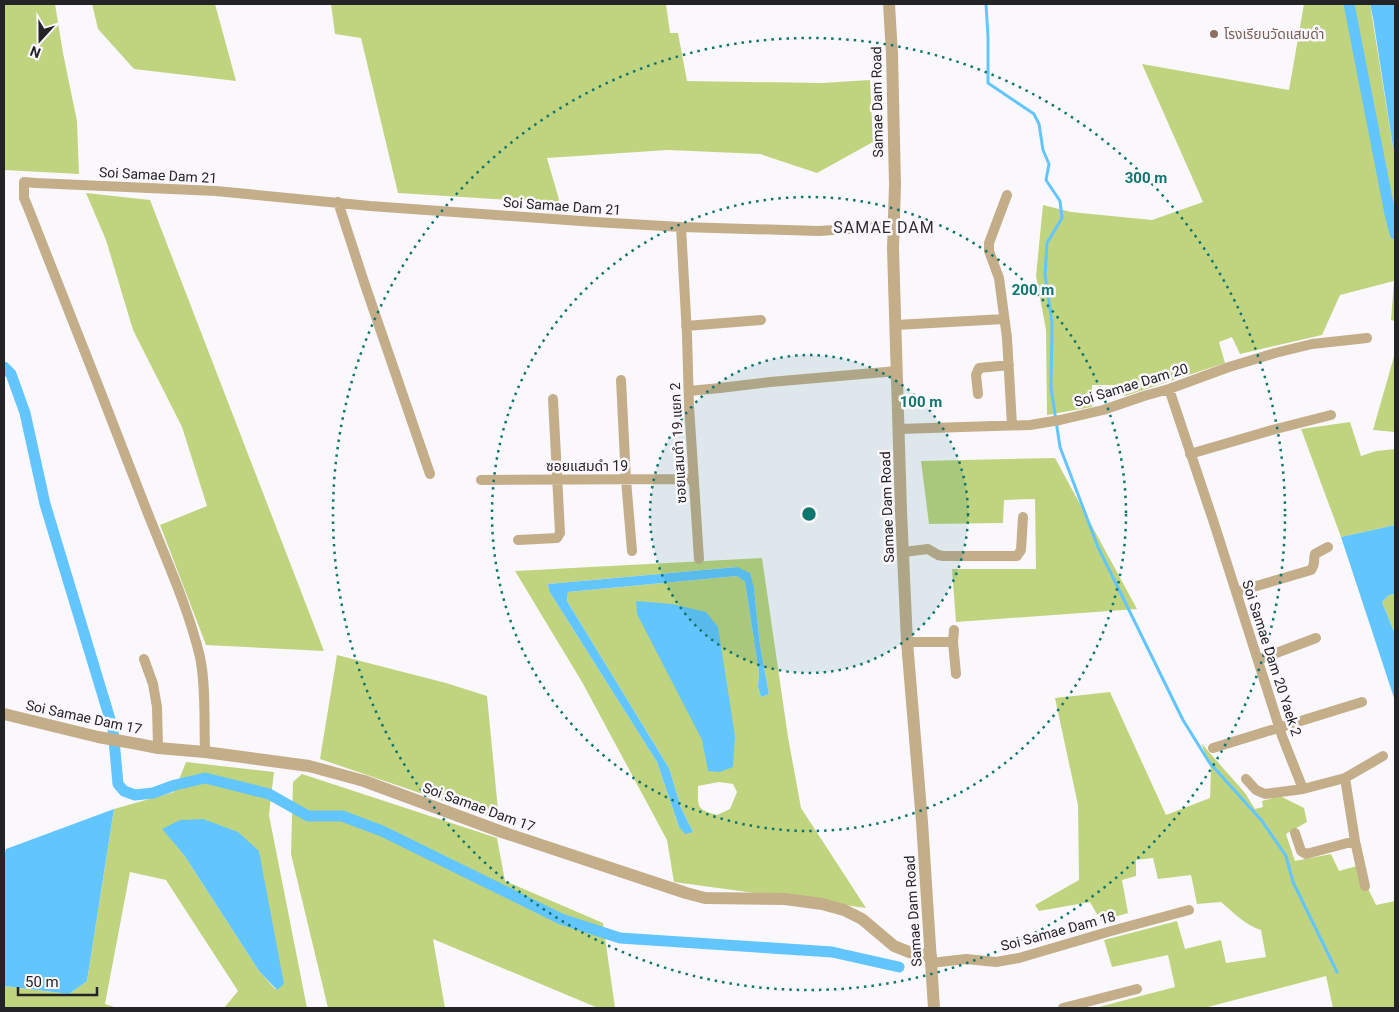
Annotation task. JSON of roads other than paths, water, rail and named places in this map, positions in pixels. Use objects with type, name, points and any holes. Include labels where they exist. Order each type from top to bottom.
[{"type":"street","name":"Samae Dam Road","points":[[889,4],[895,184],[893,226],[897,371],[907,642],[922,822],[934,1008]]},
{"type":"street","name":"Soi Samae Dam 21","points":[[205,752],[203,683],[200,659],[189,616],[27,205],[24,182],[216,191],[370,206],[681,227],[820,231],[893,226]]},
{"type":"street","points":[[1007,195],[989,243],[989,251],[999,278],[1009,366],[1012,425]]},
{"type":"street","points":[[338,202],[430,474]]},
{"type":"street","name":"ซอยแสมดำ 19 แยก 2","points":[[681,227],[698,558]]},
{"type":"street","points":[[896,325],[1004,319]]},
{"type":"street","points":[[686,326],[760,320]]},
{"type":"street","name":"Soi Samae Dam 20","points":[[899,429],[1030,425],[1060,420],[1104,410],[1144,396],[1169,390],[1275,353],[1312,344],[1367,338]]},
{"type":"street","points":[[978,394],[976,375],[979,368],[1009,366]]},
{"type":"street","points":[[689,391],[897,371]]},
{"type":"street","points":[[621,380],[632,551]]},
{"type":"street","name":"Soi Samae Dam 20 Yaek 2","points":[[1169,390],[1212,514],[1280,726],[1303,789]]},
{"type":"street","points":[[518,540],[556,538],[560,533],[552,399]]},
{"type":"street","points":[[1190,454],[1331,415]]},
{"type":"street","name":"ซอยแสมดำ 19","points":[[481,480],[694,479]]},
{"type":"street","points":[[904,552],[928,549],[943,556],[1017,556],[1021,550],[1023,517]]},
{"type":"street","points":[[1236,592],[1312,570],[1315,564],[1315,554],[1328,547]]},
{"type":"street","points":[[954,630],[953,642],[956,674]]},
{"type":"street","points":[[1258,660],[1316,638]]},
{"type":"street","points":[[907,642],[953,642]]},
{"type":"street","points":[[144,659],[153,684],[157,707],[158,748]]},
{"type":"street","points":[[1213,748],[1362,702]]},
{"type":"street","name":"Soi Samae Dam 17","points":[[4,714],[98,737],[158,748],[205,752],[309,766],[364,782],[502,832],[686,893],[705,898],[785,899],[844,910],[862,919],[894,946],[931,960]]},
{"type":"street","points":[[1246,779],[1259,792],[1264,794],[1303,789],[1345,778],[1383,756]]},
{"type":"street","points":[[1345,778],[1355,841],[1365,886]]},
{"type":"street","points":[[1295,833],[1301,851],[1306,854],[1355,841]]},
{"type":"street","name":"Soi Samae Dam 18","points":[[931,960],[966,959],[996,962],[1019,958],[1189,910]]},
{"type":"street","points":[[1063,1008],[1137,989]]},
{"type":"water","points":[[1370,4],[1395,4],[1395,160],[1373,18]]},
{"type":"water","points":[[1395,525],[1395,594],[1389,595],[1382,602],[1395,634],[1395,701],[1341,537]]},
{"type":"water","points":[[737,567],[750,573],[754,588],[760,645],[769,694],[761,697],[758,687],[759,673],[745,582],[737,576],[568,592],[567,601],[669,768],[681,808],[693,832],[685,834],[679,827],[657,762],[549,591],[548,584]]},
{"type":"water","points":[[636,601],[672,604],[706,612],[718,627],[735,736],[733,767],[720,772],[708,771],[702,740],[637,614]]},
{"type":"water","points":[[114,809],[87,981],[69,994],[4,986],[4,855],[6,849]]},
{"type":"water","points":[[203,819],[238,832],[259,851],[284,984],[277,990],[259,971],[184,855],[162,829],[180,820]]},
{"type":"waterway","points":[[986,4],[988,83],[1034,114],[1039,124],[1043,150],[1049,164],[1046,180],[1060,201],[1062,218],[1047,243],[1045,275],[1052,323],[1051,388],[1060,447],[1098,547],[1183,720],[1209,762],[1262,821],[1286,856],[1293,882],[1337,972]]},
{"type":"waterway","points":[[1349,4],[1395,234]]},
{"type":"waterway","points":[[4,367],[11,374],[25,413],[45,504],[113,729],[118,784],[124,791],[135,795],[153,793],[175,785],[205,778],[269,794],[308,816],[342,816],[382,831],[561,919],[620,938],[832,952],[899,967]]},
{"type":"place","name":"โรงเรียนวัดแสมดำ","points":[[1214,34]]},
{"type":"district","name":"SAMAE DAM","points":[[884,227]]}]
